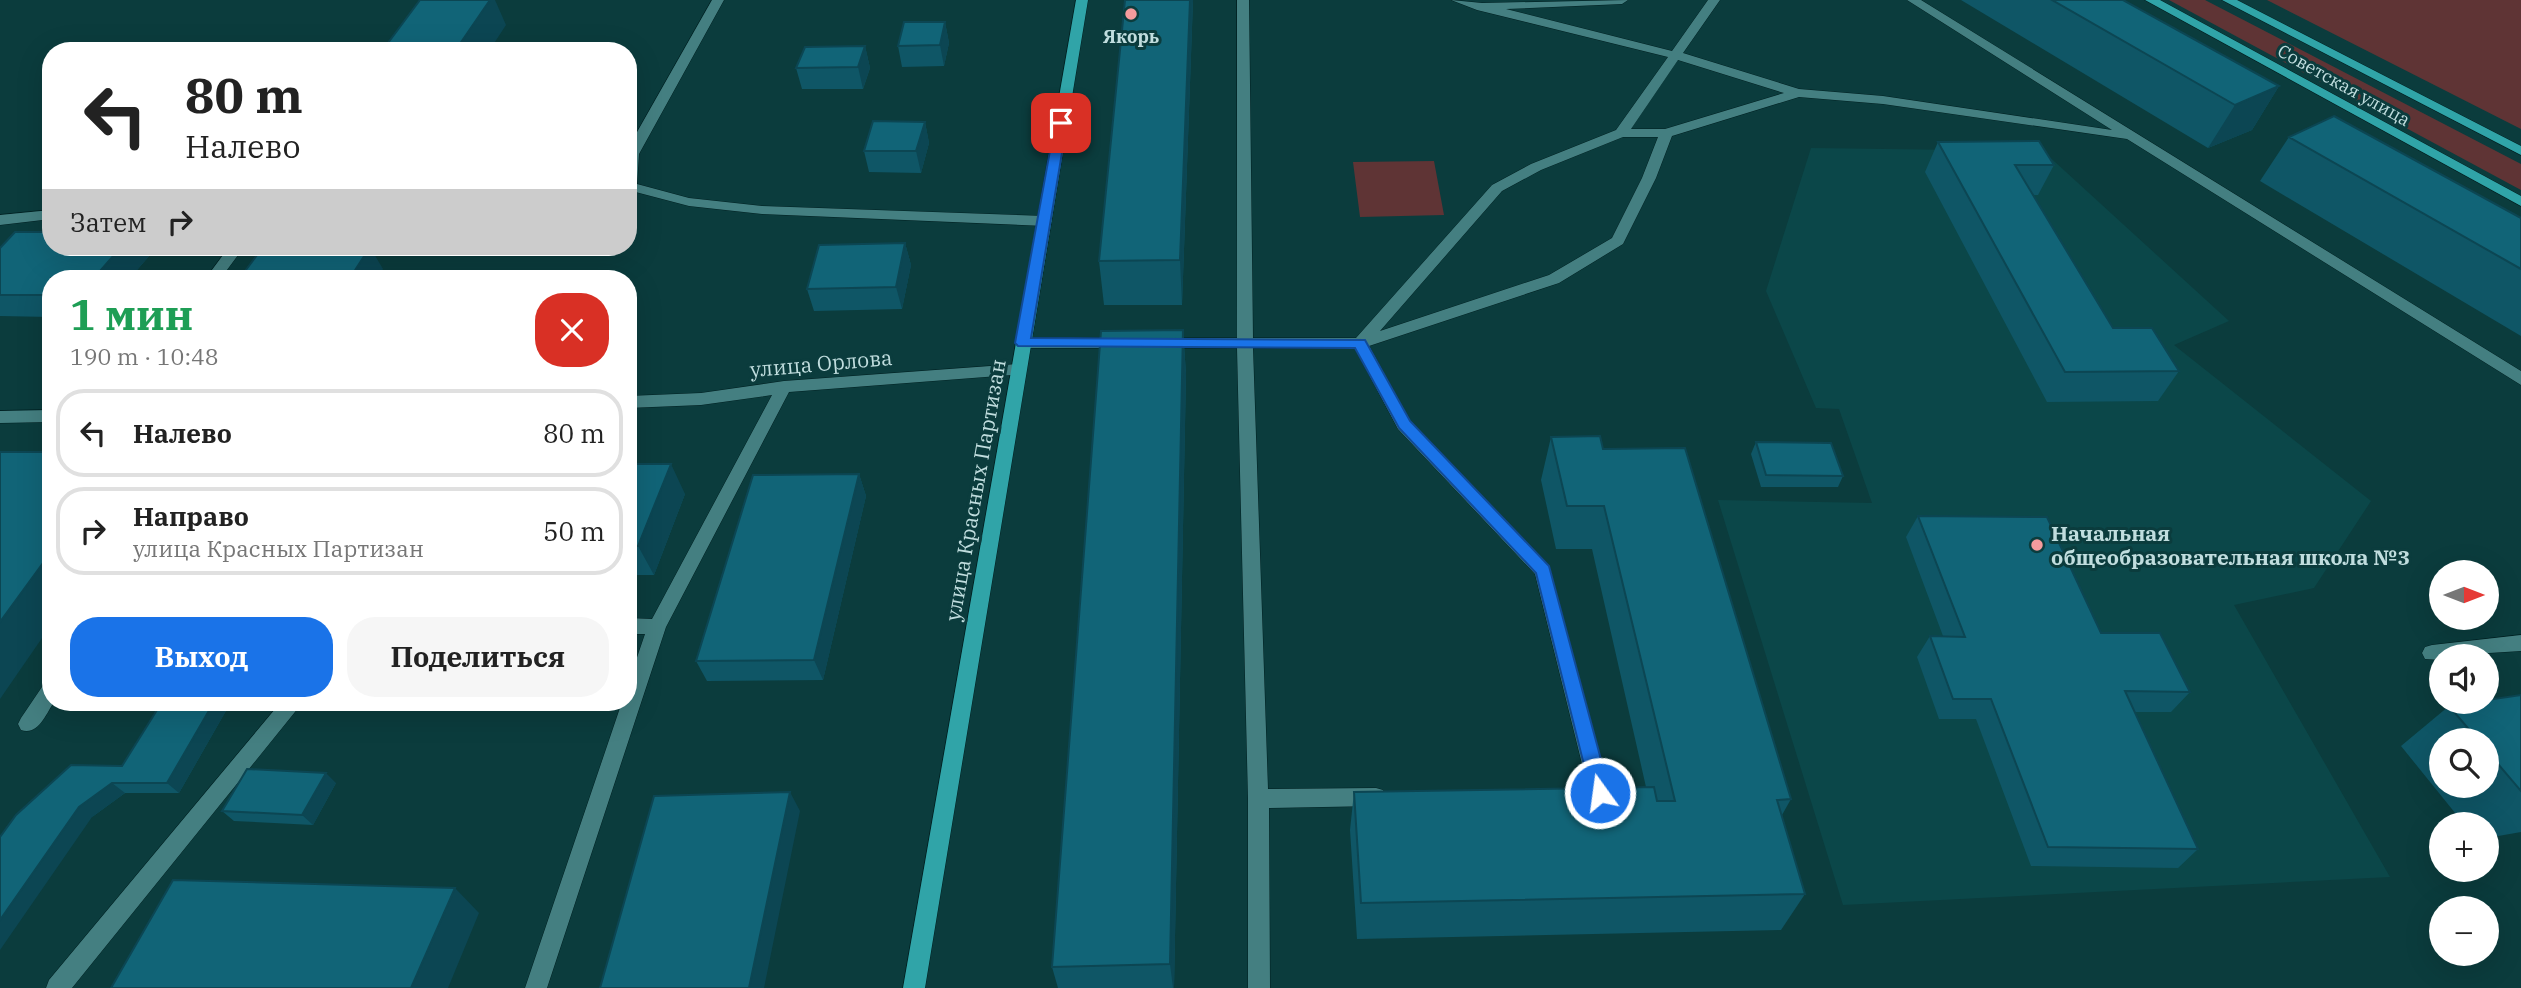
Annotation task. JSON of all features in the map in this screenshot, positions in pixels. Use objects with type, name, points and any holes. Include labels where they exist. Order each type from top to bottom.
[{"type":"main road","name":"улица Красных Партизан","points":[[914,988],[1082,0]]},
{"type":"main road","name":"Советская улица","points":[[2151,0],[2521,202]]},
{"type":"main road","name":"Советская улица","points":[[2228,0],[2521,151]]},
{"type":"street","points":[[637,145],[718,0]]},
{"type":"street","points":[[1243,0],[1245,344],[1258,799],[1259,988]]},
{"type":"street","points":[[1457,0],[1678,56],[1798,93],[1883,100],[2132,137]]},
{"type":"street","points":[[1481,6],[1622,0]]},
{"type":"street","points":[[1621,133],[1678,56],[1714,0]]},
{"type":"street","points":[[1913,0],[2521,379]]},
{"type":"street","points":[[1360,344],[1496,188],[1536,167],[1621,133],[1666,133],[1798,93]]},
{"type":"street","points":[[1023,343],[1360,344],[1554,279],[1618,241],[1649,178],[1666,133]]},
{"type":"street","points":[[637,188],[689,202],[762,210],[1045,221]]},
{"type":"street","points":[[2,222],[42,215]]},
{"type":"street","points":[[219,270],[230,256]]},
{"type":"street","points":[[1360,344],[1404,425],[1543,571],[1600,793],[1559,794]]},
{"type":"street","name":"улица Орлова","points":[[637,402],[701,400],[785,387],[1018,370]]},
{"type":"street","points":[[637,687],[657,627],[785,387]]},
{"type":"street","points":[[0,417],[42,416]]},
{"type":"street","points":[[637,626],[657,627]]},
{"type":"street","points":[[2499,645],[2521,643]]},
{"type":"street","points":[[28,724],[42,703]]},
{"type":"street","points":[[57,988],[286,711]]},
{"type":"street","points":[[536,988],[629,711]]},
{"type":"street","points":[[1258,799],[1395,796]]},
{"type":"shaded area","points":[[2169,0],[2205,0],[2521,164],[2521,190]]},
{"type":"shaded area","points":[[2267,0],[2521,0],[2521,129]]},
{"type":"shaded area","name":"Начальная общеобразовательная школа №3","points":[[1811,148],[2043,151],[2229,321],[2174,345],[2371,501],[2314,588],[2234,605],[2390,877],[1843,905],[1718,500],[1872,503],[1839,409],[1816,408],[1766,291]]},
{"type":"shaded area","points":[[1434,161],[1444,215],[1360,217],[1353,162]]},
{"type":"building","points":[[420,0],[490,0],[461,42],[389,42]]},
{"type":"building","points":[[1125,0],[1190,0],[1180,260],[1099,261]]},
{"type":"building","points":[[2052,0],[2123,0],[2279,86],[2235,105]]},
{"type":"building","points":[[904,22],[945,22],[940,45],[898,46]]},
{"type":"building","points":[[865,46],[858,67],[796,68],[805,47]]},
{"type":"building","points":[[2334,116],[2521,218],[2521,269],[2289,137]]},
{"type":"building","points":[[873,121],[925,122],[916,151],[864,151]]},
{"type":"building","points":[[2039,141],[2054,165],[2015,165],[2113,328],[2152,328],[2179,371],[2065,372],[1938,142]]},
{"type":"building","points":[[15,232],[42,232],[42,256],[113,256],[101,270],[42,270],[42,295],[0,295],[0,248]]},
{"type":"building","points":[[905,243],[896,287],[807,289],[819,245]]},
{"type":"building","points":[[256,256],[364,256],[355,270],[246,270]]},
{"type":"building","points":[[1183,330],[1170,964],[1052,967],[1101,331]]},
{"type":"building","points":[[1600,436],[1603,449],[1685,448],[1791,799],[1777,800],[1805,894],[1361,903],[1354,792],[1654,787],[1657,801],[1675,801],[1604,506],[1567,506],[1551,437]]},
{"type":"building","points":[[1756,442],[1831,443],[1843,476],[1766,475]]},
{"type":"building","points":[[0,452],[42,452],[42,564],[0,622]]},
{"type":"building","points":[[637,464],[671,464],[638,546]]},
{"type":"building","points":[[859,474],[814,660],[696,661],[753,475]]},
{"type":"building","points":[[1918,516],[2047,517],[2101,633],[2160,633],[2190,692],[2125,691],[2198,849],[2048,847],[1991,699],[1953,699],[1930,636],[1965,637]]},
{"type":"building","points":[[2521,695],[2521,791],[2499,765],[2499,728],[2468,728],[2456,714],[2499,714],[2499,698]]},
{"type":"building","points":[[156,711],[209,711],[167,783],[112,783],[79,807],[0,920],[0,837],[16,815],[71,765],[122,766]]},
{"type":"building","points":[[247,769],[326,773],[302,815],[222,811]]},
{"type":"building","points":[[790,792],[749,988],[600,988],[654,796]]},
{"type":"building","points":[[173,880],[455,888],[411,988],[111,988]]},
{"type":"place","name":"Якорь","points":[[1131,14]]},
{"type":"place","name":"Начальная общеобразовательная школа №3","points":[[2037,545]]},
{"type":"route","points":[[1061,123],[1023,343],[1360,344],[1404,425],[1543,571],[1600,793]]}]
